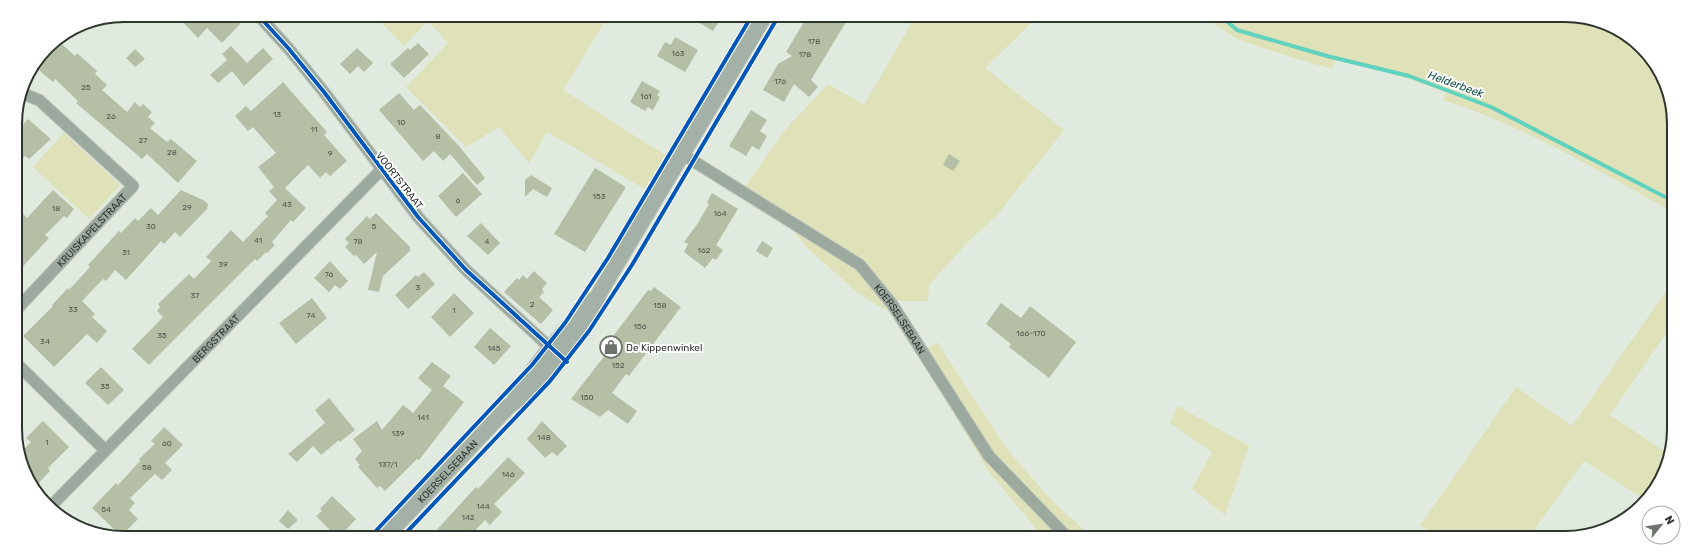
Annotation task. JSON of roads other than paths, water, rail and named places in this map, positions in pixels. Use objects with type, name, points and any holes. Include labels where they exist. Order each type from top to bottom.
[{"type":"street","name":"VOORTSTRAAT","points":[[264,22],[289,49],[324,92],[381,170],[418,217],[466,270],[556,353]]},
{"type":"street","name":"KOERSELSEBAAN","points":[[391,531],[508,407],[535,386],[556,353],[587,322],[600,292],[761,22]]},
{"type":"street","name":"KRUISKAPELSTRAAT","points":[[22,304],[133,186],[39,100],[26,95]]},
{"type":"street","name":"KOERSELSEBAAN","points":[[682,154],[860,265],[892,304],[989,456],[1061,531]]},
{"type":"street","name":"BERGSTRAAT","points":[[54,503],[381,170]]},
{"type":"street","points":[[22,369],[105,450]]},
{"type":"waterway","name":"Helderbeek","points":[[1228,22],[1237,30],[1327,56],[1409,76],[1491,107],[1667,198]]},
{"type":"place","name":"De Kippenwinkel","points":[[611,347]]}]
